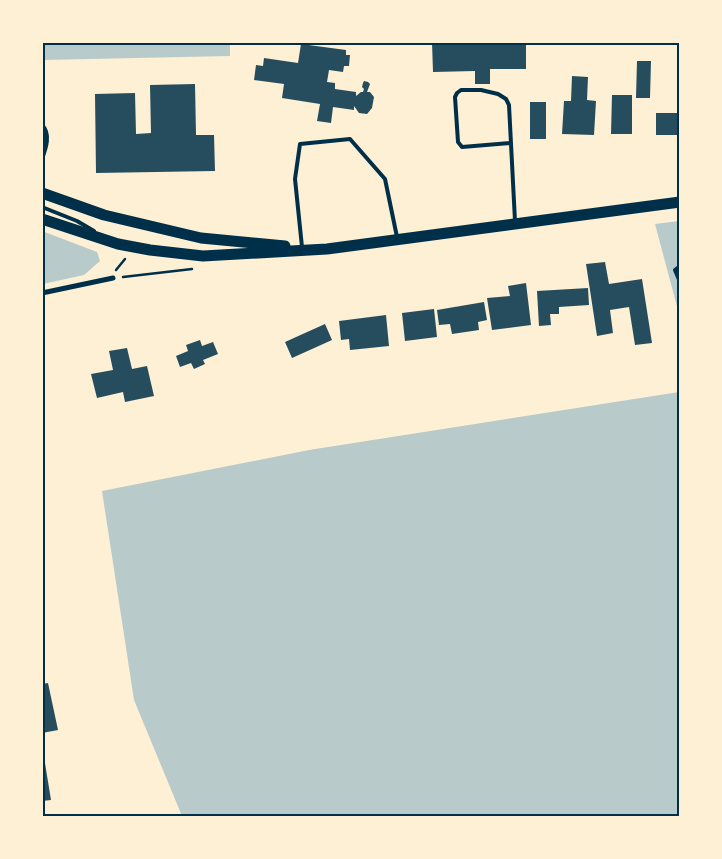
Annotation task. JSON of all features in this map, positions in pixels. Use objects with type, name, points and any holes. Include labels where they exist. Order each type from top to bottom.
[{"type":"main road","points":[[42,193],[104,215],[201,238],[327,249]]},
{"type":"main road","points":[[42,219],[118,244],[202,256],[327,249],[680,202]]},
{"type":"street","points":[[42,292],[110,278]]},
{"type":"lane","points":[[511,143],[460,145],[458,142],[455,97],[457,92],[461,90],[481,90],[506,98],[509,105],[511,143],[515,224]]},
{"type":"lane","points":[[42,125],[45,128],[48,142],[43,156]]},
{"type":"lane","points":[[302,247],[295,179],[300,144],[350,139],[385,179],[397,240]]},
{"type":"lane","points":[[42,207],[76,221],[118,244]]},
{"type":"lane","points":[[680,266],[675,270],[680,282]]},
{"type":"path","points":[[110,278],[136,247]]},
{"type":"shaded area","points":[[42,43],[230,43],[230,56],[43,60]]},
{"type":"shaded area","points":[[679,221],[679,314],[655,224]]},
{"type":"shaded area","points":[[42,231],[97,252],[100,261],[84,275],[43,284]]},
{"type":"shaded area","points":[[679,392],[679,816],[182,816],[134,700],[102,491],[309,450]]},
{"type":"building","points":[[432,42],[526,42],[526,69],[490,69],[490,84],[475,84],[475,71],[433,72]]},
{"type":"building","points":[[301,44],[346,50],[346,55],[350,55],[349,66],[344,66],[343,72],[329,70],[327,82],[335,83],[335,89],[356,92],[356,96],[363,92],[364,81],[368,82],[370,84],[367,92],[370,92],[374,97],[372,108],[367,114],[359,113],[354,106],[354,110],[333,107],[331,123],[317,121],[320,104],[282,98],[284,84],[254,80],[256,65],[263,66],[264,58],[298,63]]},
{"type":"building","points":[[637,61],[651,61],[650,98],[636,98]]},
{"type":"building","points":[[572,76],[588,77],[587,100],[596,101],[594,135],[562,134],[564,101],[571,101]]},
{"type":"building","points":[[195,84],[196,135],[214,135],[215,171],[96,173],[95,94],[135,93],[136,134],[151,133],[150,85]]},
{"type":"building","points":[[612,95],[632,95],[632,134],[611,134]]},
{"type":"building","points":[[530,102],[546,102],[546,139],[530,139]]},
{"type":"building","points":[[656,113],[680,113],[680,135],[656,135]]},
{"type":"building","points":[[605,262],[609,284],[642,279],[652,343],[635,345],[629,307],[610,310],[613,333],[597,336],[586,264]]},
{"type":"building","points":[[526,283],[531,325],[492,330],[487,298],[510,296],[508,286]]},
{"type":"building","points":[[588,288],[589,305],[559,307],[559,314],[550,314],[551,325],[539,326],[537,291]]},
{"type":"building","points":[[484,302],[487,320],[478,322],[479,330],[452,334],[450,324],[439,325],[437,310]]},
{"type":"building","points":[[434,309],[437,337],[405,341],[402,313]]},
{"type":"building","points":[[386,315],[389,346],[350,350],[349,339],[341,340],[339,321]]},
{"type":"building","points":[[325,324],[332,340],[292,358],[285,342]]},
{"type":"building","points":[[200,340],[202,346],[213,342],[218,354],[203,360],[205,364],[194,369],[191,363],[180,367],[176,356],[188,351],[186,345]]},
{"type":"building","points":[[127,348],[132,369],[147,366],[154,396],[125,402],[123,392],[97,398],[91,374],[113,370],[109,351]]},
{"type":"building","points":[[48,683],[58,730],[42,733],[42,684]]},
{"type":"building","points":[[42,757],[44,757],[51,800],[42,801]]}]
